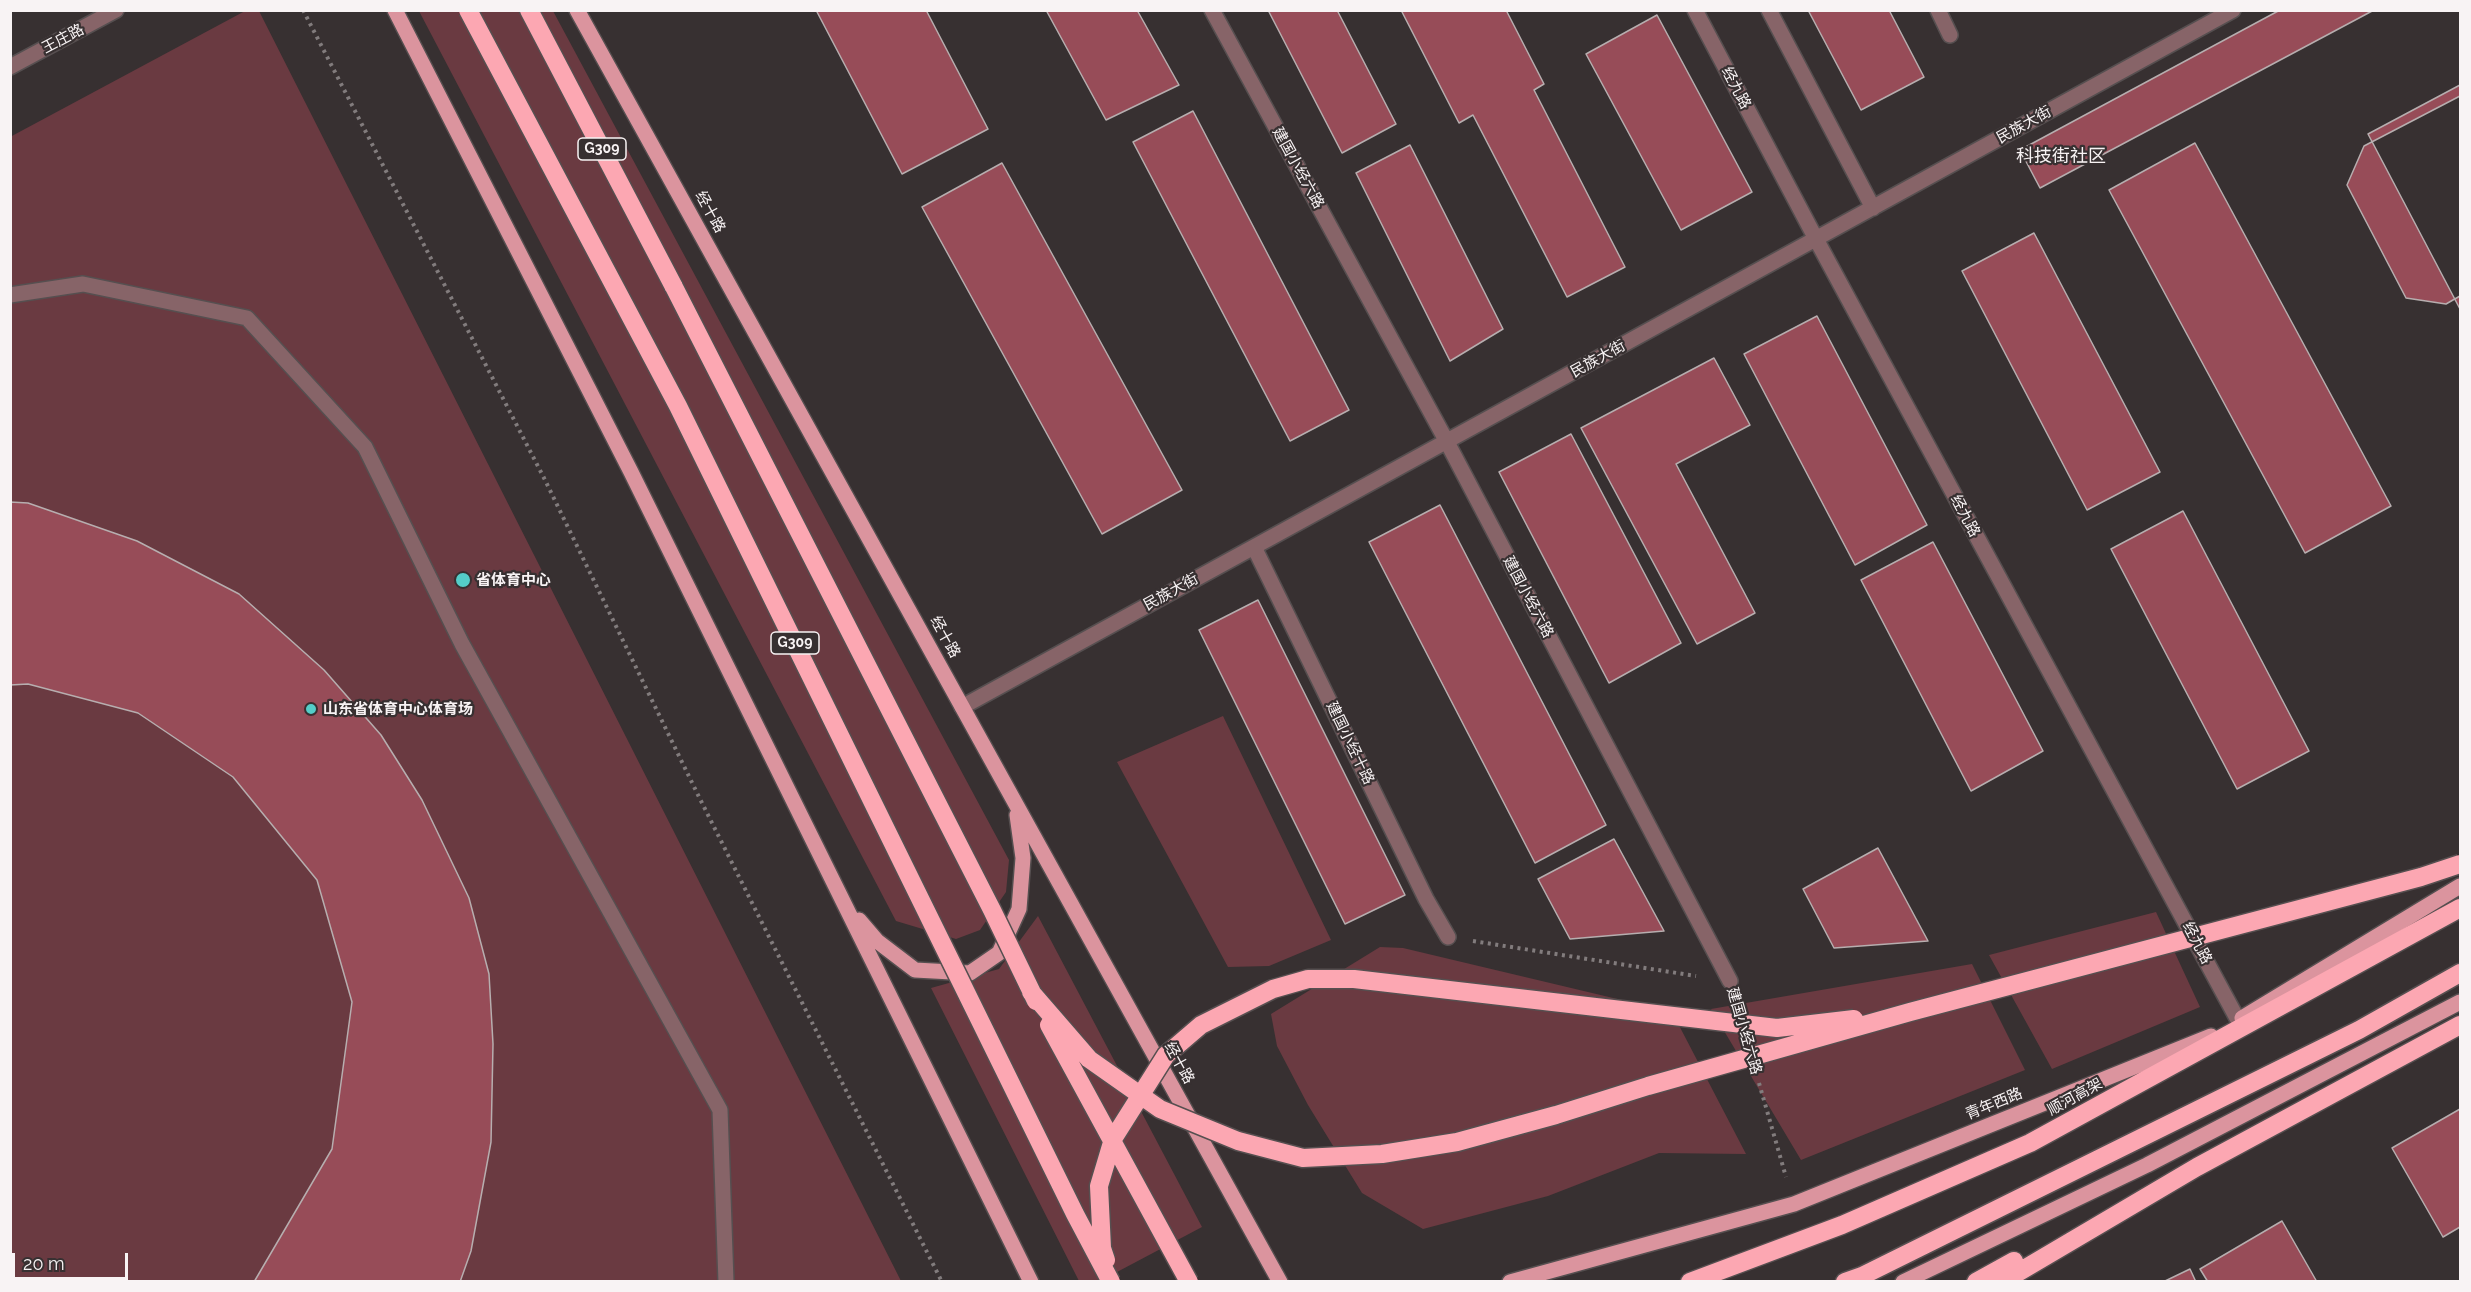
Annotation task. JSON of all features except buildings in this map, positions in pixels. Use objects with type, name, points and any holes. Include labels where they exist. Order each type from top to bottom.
[{"type":"highway","name":"G309","points":[[468,10],[678,406],[1075,1214],[1112,1281]]},
{"type":"highway","name":"G309","points":[[529,10],[674,287],[992,910],[1031,992],[1189,1281]]},
{"type":"highway","points":[[1031,992],[1089,1059],[1160,1109],[1238,1141],[1303,1158],[1382,1154],[1456,1142],[1910,1012],[2421,877],[2460,864]]},
{"type":"highway","name":"顺河高架","points":[[1690,1281],[1842,1225],[2030,1143],[2460,908]]},
{"type":"highway","points":[[1845,1281],[1862,1276],[2360,1030],[2460,973]]},
{"type":"highway","points":[[1112,1281],[1102,1248],[1099,1186],[1113,1139],[1166,1055],[1201,1025],[1272,989],[1308,979],[1354,979],[1777,1028],[1910,1012]]},
{"type":"highway","points":[[1976,1281],[2198,1167],[2460,1025]]},
{"type":"highway","points":[[2002,1281],[2198,1167]]},
{"type":"main road","points":[[395,10],[631,472],[1031,1281]]},
{"type":"main road","name":"经十路","points":[[577,10],[1280,1281]]},
{"type":"main road","points":[[841,896],[877,941],[915,970],[970,973],[999,953],[1019,909],[1023,858],[1015,804]]},
{"type":"main road","name":"青年西路","points":[[1510,1281],[1794,1204],[2212,1036],[2460,886]]},
{"type":"main road","points":[[1903,1281],[2147,1165],[2460,1002]]},
{"type":"street","name":"王庄路","points":[[10,67],[116,10]]},
{"type":"street","name":"建国小经六路","points":[[1212,10],[1447,442],[1730,981]]},
{"type":"street","name":"经九路","points":[[1695,10],[1816,239],[2238,1020]]},
{"type":"street","points":[[1768,10],[1873,208]]},
{"type":"street","points":[[1938,10],[1950,35]]},
{"type":"street","name":"民族大街","points":[[962,707],[2233,10]]},
{"type":"street","points":[[10,294],[83,284],[247,318],[365,447],[462,644],[720,1110],[726,1281]]},
{"type":"street","name":"建国小经十路","points":[[1254,547],[1426,899],[1448,937]]},
{"type":"path","points":[[303,10],[544,478],[699,797],[942,1281]]},
{"type":"path","points":[[1448,937],[1730,981]]},
{"type":"path","name":"建国小经六路","points":[[1759,1082],[1794,1204]]},
{"type":"shaded area","name":"山东省体育中心体育场","points":[[245,11],[259,11],[901,1281],[11,1281],[10,137]]},
{"type":"shaded area","points":[[419,11],[553,11],[1009,860],[1006,892],[980,930],[956,939],[896,921]]},
{"type":"shaded area","points":[[1223,716],[1331,940],[1269,966],[1228,967],[1117,762]]},
{"type":"shaded area","points":[[2156,912],[2200,1007],[2052,1069],[1989,955]]},
{"type":"shaded area","points":[[1038,916],[1202,1227],[1100,1281],[1079,1281],[931,988],[999,969]]},
{"type":"shaded area","points":[[1380,947],[1403,948],[1672,1012],[1746,1154],[1659,1153],[1548,1196],[1423,1229],[1362,1193],[1308,1105],[1277,1046],[1271,1014]]},
{"type":"shaded area","points":[[1972,964],[2025,1070],[1801,1160],[1711,1009]]},
{"type":"place","name":"省体育中心","points":[[463,580]]},
{"type":"place","name":"山东省体育中心体育场","points":[[311,709]]},
{"type":"district","name":"科技街社区","points":[[2061,157]]}]
